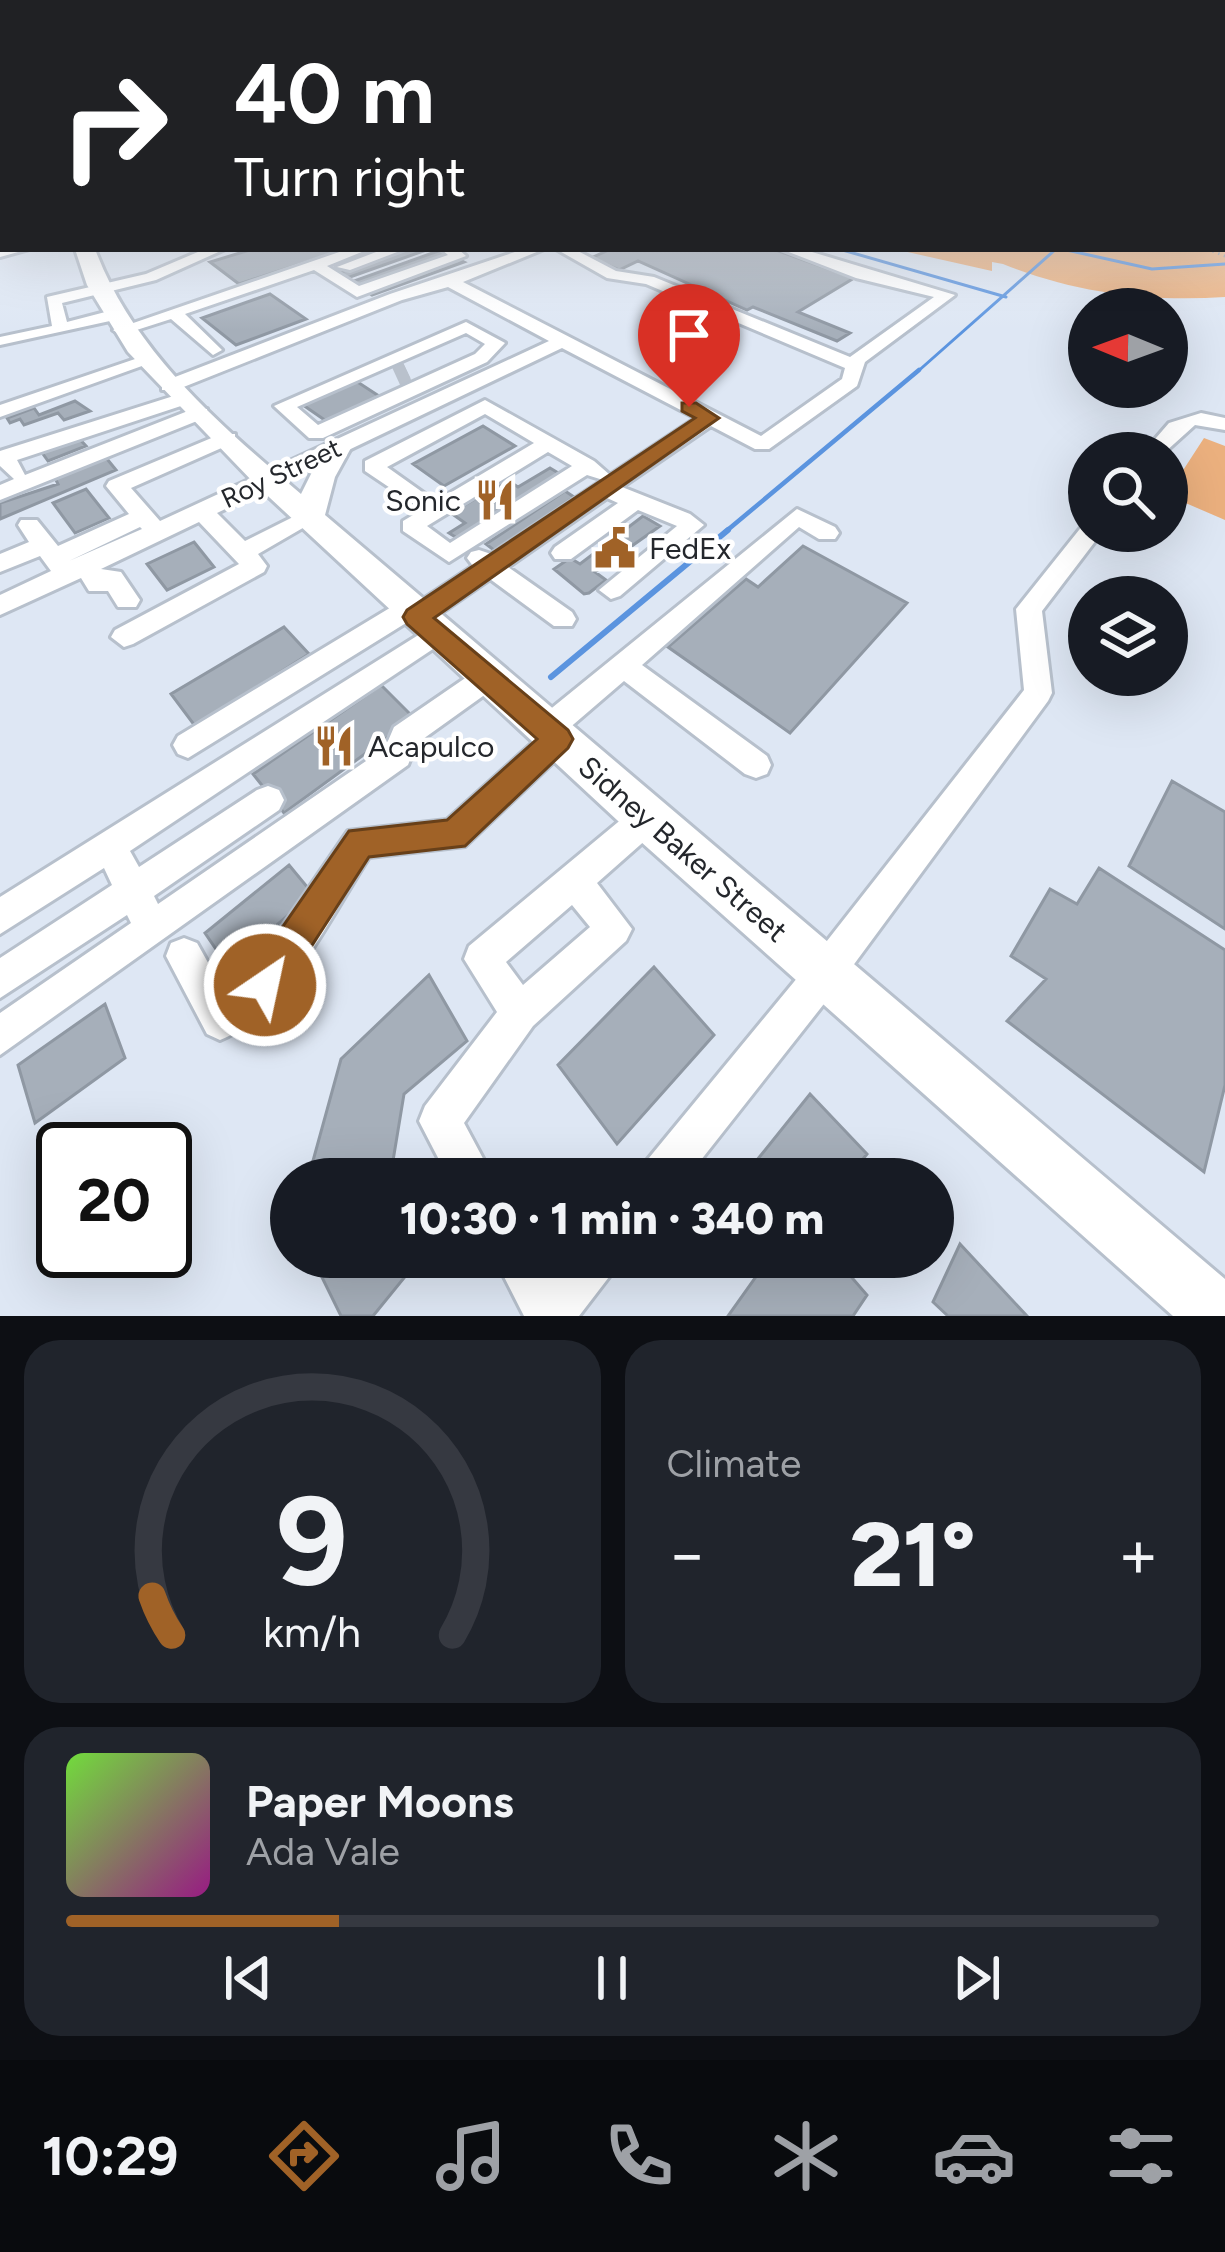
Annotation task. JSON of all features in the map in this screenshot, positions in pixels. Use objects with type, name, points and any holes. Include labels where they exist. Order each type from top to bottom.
[{"type":"main road","name":"Sidney Baker Street","points":[[92,270],[117,323],[144,362],[266,479],[646,819],[1220,1316]]},
{"type":"main road","points":[[309,518],[321,477],[338,446]]},
{"type":"street","points":[[92,270],[152,277],[211,252]]},
{"type":"street","points":[[329,273],[358,252]]},
{"type":"street","points":[[329,273],[389,252]]},
{"type":"street","points":[[6,341],[117,323],[423,252]]},
{"type":"street","points":[[329,273],[357,292],[459,256],[453,252]]},
{"type":"street","points":[[0,493],[397,297],[529,252]]},
{"type":"street","points":[[569,252],[612,274],[649,280],[855,366]]},
{"type":"street","points":[[450,282],[762,445],[850,382],[857,360],[947,295],[861,275],[796,252]]},
{"type":"street","points":[[61,329],[53,300],[92,270],[154,258]]},
{"type":"street","points":[[184,263],[218,288]]},
{"type":"street","points":[[152,277],[213,350]]},
{"type":"street","name":"Roy Street","points":[[56,553],[201,510],[562,341]]},
{"type":"street","points":[[391,379],[454,342],[482,343]]},
{"type":"street","points":[[391,379],[454,342]]},
{"type":"street","points":[[482,343],[501,370]]},
{"type":"street","points":[[391,379],[482,343]]},
{"type":"street","points":[[0,411],[144,362]]},
{"type":"street","points":[[391,379],[422,408]]},
{"type":"street","points":[[458,391],[587,466],[633,503],[670,511],[693,525],[611,590]]},
{"type":"street","points":[[16,473],[4,457],[184,399]]},
{"type":"street","points":[[417,499],[373,466],[484,406]]},
{"type":"street","points":[[1169,432],[1190,416],[1225,424]]},
{"type":"street","points":[[0,917],[239,761],[490,566],[709,418]]},
{"type":"street","points":[[150,524],[118,486],[228,438]]},
{"type":"street","points":[[549,443],[411,526],[449,554],[587,466]]},
{"type":"street","points":[[563,553],[633,503]]},
{"type":"street","points":[[124,638],[255,566],[201,510]]},
{"type":"street","points":[[184,956],[220,1022],[265,985],[360,842],[454,835],[622,666],[797,516],[827,533]]},
{"type":"street","points":[[242,552],[309,518]]},
{"type":"street","points":[[462,545],[563,619]]},
{"type":"street","points":[[676,1158],[825,973],[1038,693],[1029,609],[1074,552]]},
{"type":"street","points":[[7,603],[0,568],[56,553]]},
{"type":"street","points":[[56,553],[98,585],[112,578],[127,600]]},
{"type":"street","points":[[7,603],[56,553]]},
{"type":"street","points":[[188,745],[420,620]]},
{"type":"street","points":[[622,666],[756,766]]},
{"type":"street","points":[[0,1036],[397,756],[404,736],[487,678]]},
{"type":"street","points":[[239,761],[291,831]]},
{"type":"street","points":[[0,980],[268,800]]},
{"type":"street","points":[[520,1013],[482,959],[646,819]]},
{"type":"street","points":[[110,845],[152,929]]},
{"type":"street","points":[[461,1158],[440,1121],[520,1013],[614,929],[574,881]]},
{"type":"street","points":[[528,1278],[549,1316],[579,1278]]},
{"type":"shaded area","points":[[907,252],[1225,252],[1225,297],[1188,298],[1188,288],[1087,288],[992,262],[992,271]]},
{"type":"shaded area","points":[[1204,438],[1225,446],[1225,520],[1188,504],[1188,463]]},
{"type":"building","points":[[243,252],[337,252],[239,284],[210,262]]},
{"type":"building","points":[[397,252],[421,252],[347,278],[338,273]]},
{"type":"building","points":[[435,252],[451,255],[361,288],[351,282]]},
{"type":"building","points":[[604,252],[781,252],[854,278],[798,312],[850,333],[837,341],[753,307],[747,310],[638,261],[619,270],[591,258]]},
{"type":"building","points":[[458,259],[464,262],[372,295],[366,291]]},
{"type":"building","points":[[270,294],[306,319],[236,345],[202,318]]},
{"type":"building","points":[[356,381],[382,398],[329,423],[303,405]]},
{"type":"building","points":[[75,401],[90,411],[64,420],[58,413],[24,425],[20,419],[10,423],[7,418],[34,408],[39,415]]},
{"type":"building","points":[[483,426],[515,446],[444,486],[413,464]]},
{"type":"building","points":[[74,433],[86,446],[48,461],[38,447]]},
{"type":"building","points":[[103,454],[116,470],[0,519],[0,503],[58,484],[55,478]]},
{"type":"building","name":"Sonic","points":[[550,468],[560,474],[457,538],[449,533],[465,523],[451,513],[507,480],[518,487]]},
{"type":"building","points":[[86,489],[109,518],[75,533],[53,503]]},
{"type":"building","points":[[565,491],[574,497],[495,551],[486,544]]},
{"type":"building","name":"FedEx","points":[[643,516],[660,526],[595,572],[606,580],[589,593],[584,594],[554,569],[570,558],[580,564]]},
{"type":"building","points":[[194,542],[214,567],[167,590],[147,564]]},
{"type":"building","points":[[803,546],[907,603],[790,733],[668,647],[746,579],[758,587]]},
{"type":"building","points":[[284,627],[309,654],[195,726],[171,694]]},
{"type":"building","name":"Acapulco","points":[[381,685],[414,718],[284,813],[253,774]]},
{"type":"building","points":[[1172,781],[1225,812],[1225,929],[1129,866]]},
{"type":"building","points":[[289,865],[313,894],[278,924],[290,939],[239,983],[205,933]]},
{"type":"building","points":[[1099,868],[1225,950],[1225,1085],[1204,1172],[1007,1021],[1046,979],[1011,956],[1050,889],[1077,904]]},
{"type":"building","points":[[654,967],[714,1035],[617,1144],[558,1065]]},
{"type":"building","points":[[429,975],[467,1041],[404,1094],[393,1158],[314,1158],[341,1059]]},
{"type":"building","points":[[105,1004],[125,1058],[35,1123],[18,1065]]},
{"type":"building","points":[[810,1094],[867,1154],[864,1158],[759,1158]]},
{"type":"building","points":[[960,1244],[1027,1316],[948,1316],[933,1302],[944,1278],[954,1278],[954,1257]]},
{"type":"building","points":[[322,1278],[404,1278],[373,1316],[341,1316]]},
{"type":"building","points":[[755,1278],[852,1278],[867,1295],[853,1316],[728,1316]]},
{"type":"waterway","points":[[849,252],[1003,296]]},
{"type":"waterway","points":[[1003,296],[1053,252]]},
{"type":"waterway","points":[[1076,252],[1152,269],[1225,264]]},
{"type":"waterway","points":[[916,373],[1003,296]]},
{"type":"waterway","points":[[724,533],[919,370]]},
{"type":"waterway","points":[[551,677],[728,530]]},
{"type":"tunnel","points":[[396,376],[407,371],[403,373]]},
{"type":"place","name":"Sonic","points":[[495,500]]},
{"type":"place","name":"FedEx","points":[[615,548]]},
{"type":"place","name":"Acapulco","points":[[334,746]]},
{"type":"route","points":[[265,985],[360,842],[454,835],[558,739],[416,617],[709,418],[689,407]]}]
